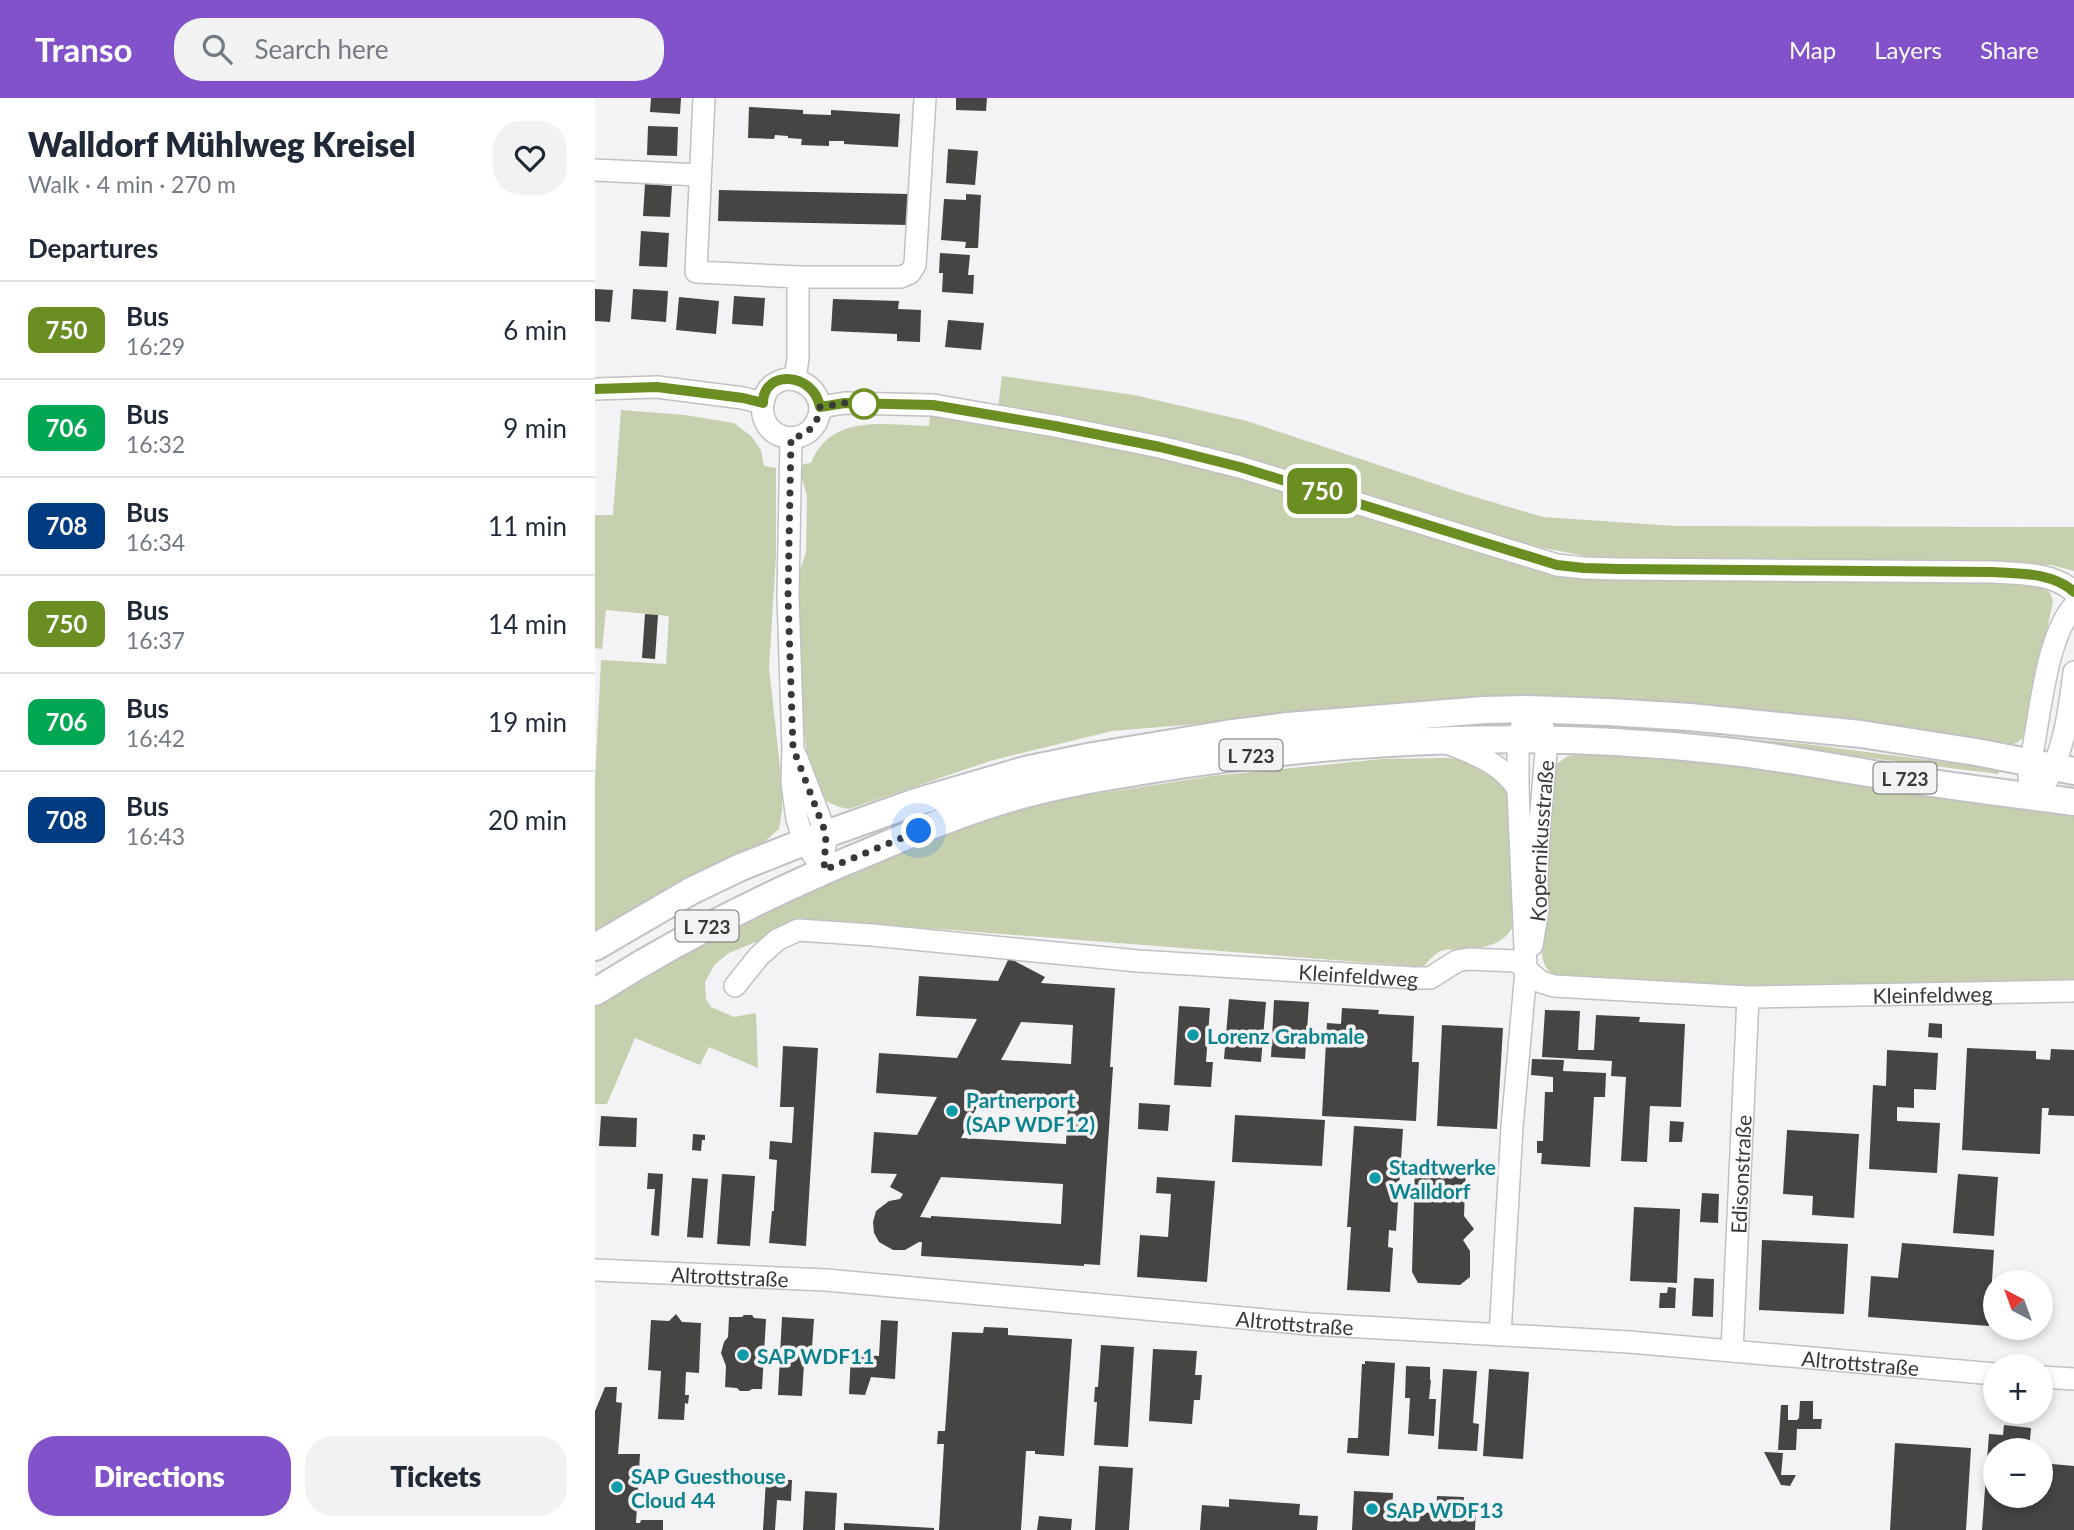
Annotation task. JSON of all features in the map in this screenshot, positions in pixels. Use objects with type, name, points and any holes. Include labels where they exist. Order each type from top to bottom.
[{"type":"main road","name":"L 723","points":[[595,947],[691,891],[741,867],[916,802],[1025,770],[1126,750],[1288,726],[1484,710],[1532,709],[1690,717],[1861,734],[2052,767]]},
{"type":"main road","name":"L 723","points":[[595,992],[714,922],[824,870],[939,823],[999,802],[1063,786],[1230,758],[1314,748],[1441,741],[1548,740],[1615,743],[1723,751],[2074,802]]},
{"type":"street","points":[[704,98],[696,272],[799,277],[901,277],[910,273],[915,265],[925,98]]},
{"type":"street","points":[[595,170],[699,175]]},
{"type":"street","points":[[795,379],[798,358],[799,277]]},
{"type":"street","points":[[795,379],[812,388],[820,407],[812,428],[791,438],[776,434],[766,425],[761,411],[763,396],[773,384],[795,379]]},
{"type":"street","points":[[595,389],[657,387],[763,403]]},
{"type":"street","points":[[820,407],[845,403],[933,405],[1160,447],[1240,467],[1557,565],[1620,569],[1993,572],[2033,575],[2054,580],[2074,592]]},
{"type":"street","points":[[791,438],[788,596],[792,783],[797,819],[815,838],[824,870]]},
{"type":"street","points":[[2052,767],[2053,646],[2062,620],[2074,606]]},
{"type":"street","points":[[2034,797],[2048,780],[2071,727],[2074,672]]},
{"type":"street","name":"Kopernikusstraße","points":[[1500,1335],[1512,1127],[1526,971],[1518,740],[1532,709]]},
{"type":"street","name":"Kopernikusstraße","points":[[1526,971],[1536,932],[1539,836],[1548,740],[1532,709]]},
{"type":"street","name":"Kopernikusstraße","points":[[1441,741],[1496,765],[1518,789]]},
{"type":"street","name":"Kleinfeldweg","points":[[735,986],[776,940],[798,930],[1138,961],[1414,978],[1430,978],[1457,961],[1515,961],[1541,982],[1554,986],[1748,997],[2074,992]]},
{"type":"street","name":"Edisonstraße","points":[[1732,1351],[1748,997]]},
{"type":"street","name":"Altrottstraße","points":[[595,1270],[826,1280],[1308,1324],[1629,1342],[1983,1373]]},
{"type":"street","points":[[2053,1378],[2074,1379]]},
{"type":"green space","points":[[1002,376],[1134,395],[1247,421],[1465,494],[1543,517],[1675,526],[2074,527],[2074,571],[2051,565],[1601,559],[1533,546],[1244,458],[998,408]]},
{"type":"green space","points":[[621,410],[685,415],[734,423],[751,436],[761,450],[764,466],[776,468],[776,556],[769,667],[782,786],[782,811],[779,829],[761,845],[668,888],[595,933],[595,780],[601,660],[666,664],[669,616],[606,610],[602,649],[595,648],[595,515],[613,515]]},
{"type":"green space","points":[[930,416],[1012,425],[1224,471],[1530,565],[1974,579],[2043,587],[2050,593],[2053,601],[2026,735],[2011,745],[1768,712],[1583,697],[1514,698],[1112,731],[990,761],[849,809],[839,807],[826,801],[818,787],[808,765],[804,732],[797,579],[806,552],[807,496],[801,475],[803,464],[811,463],[820,447],[832,436],[846,429],[878,424],[929,426]]},
{"type":"green space","points":[[1572,726],[1805,744],[2000,771],[1998,774],[1813,751],[1573,732]]},
{"type":"green space","points":[[1591,752],[1675,755],[2074,811],[2074,980],[1757,988],[1577,981],[1558,976],[1545,965],[1540,940],[1555,765],[1568,756]]},
{"type":"green space","points":[[1445,758],[1477,763],[1512,795],[1516,920],[1507,935],[1494,944],[1441,951],[1423,967],[940,929],[800,924],[729,953],[715,964],[705,982],[706,999],[711,1007],[734,1017],[756,1013],[758,1068],[709,1047],[700,1065],[635,1038],[607,1104],[595,1104],[595,1004],[747,914],[978,819],[1044,802],[1212,776],[1382,759]]},
{"type":"building","points":[[651,98],[681,98],[680,114],[650,112]]},
{"type":"building","points":[[956,98],[987,98],[986,111],[956,110]]},
{"type":"building","points":[[749,107],[803,110],[803,114],[831,115],[831,110],[900,114],[898,147],[844,144],[844,141],[829,141],[829,146],[801,145],[802,139],[775,135],[774,139],[748,138]]},
{"type":"building","points":[[648,126],[678,127],[677,156],[647,155]]},
{"type":"building","points":[[948,149],[978,151],[975,185],[946,183]]},
{"type":"building","points":[[645,184],[672,186],[670,217],[643,216]]},
{"type":"building","points":[[719,190],[910,194],[909,225],[718,221]]},
{"type":"building","points":[[966,194],[981,195],[978,248],[965,248],[966,242],[941,240],[944,199],[966,200]]},
{"type":"building","points":[[641,231],[669,233],[667,267],[639,266]]},
{"type":"building","points":[[940,253],[970,255],[968,275],[974,275],[973,294],[942,292]]},
{"type":"building","points":[[595,289],[613,290],[610,322],[595,321]]},
{"type":"building","points":[[633,289],[668,291],[666,322],[631,319]]},
{"type":"building","points":[[734,296],[765,298],[763,326],[732,324]]},
{"type":"building","points":[[679,297],[719,301],[716,334],[676,330]]},
{"type":"building","points":[[833,299],[899,301],[898,309],[921,310],[920,342],[897,341],[897,334],[831,331]]},
{"type":"building","points":[[948,320],[984,323],[981,350],[945,347]]},
{"type":"building","points":[[645,614],[658,615],[655,659],[642,658]]},
{"type":"building","name":"Partnerport (SAP WDF12)","points":[[1009,958],[1045,977],[1041,983],[1115,988],[1110,1067],[1113,1067],[1100,1265],[921,1256],[922,1242],[905,1250],[893,1250],[879,1242],[874,1233],[876,1211],[889,1201],[900,1199],[903,1194],[890,1187],[897,1174],[871,1173],[874,1132],[917,1135],[937,1097],[876,1093],[879,1053],[957,1058],[977,1019],[916,1016],[919,976],[998,981]],"holes":[[[1021,1022],[1073,1025],[1071,1064],[1001,1060]],[[981,1099],[1068,1105],[1066,1144],[961,1138]],[[941,1177],[1063,1184],[1061,1224],[920,1217]]]},
{"type":"building","points":[[1229,999],[1266,1002],[1261,1062],[1224,1059]]},
{"type":"building","points":[[1274,1000],[1309,1002],[1305,1059],[1271,1057]]},
{"type":"building","name":"Lorenz Grabmale","points":[[1179,1006],[1210,1008],[1206,1062],[1213,1062],[1211,1087],[1174,1085]]},
{"type":"building","points":[[1342,1008],[1414,1016],[1412,1062],[1419,1062],[1416,1121],[1322,1116],[1327,1023],[1341,1024]]},
{"type":"building","points":[[1545,1010],[1580,1011],[1578,1050],[1594,1050],[1596,1015],[1640,1017],[1639,1022],[1685,1024],[1681,1107],[1650,1106],[1647,1162],[1621,1161],[1626,1077],[1611,1076],[1612,1061],[1542,1057]]},
{"type":"building","points":[[1929,1023],[1942,1024],[1942,1038],[1928,1037]]},
{"type":"building","points":[[1442,1025],[1503,1028],[1497,1129],[1437,1126]]},
{"type":"building","points":[[783,1046],[818,1048],[806,1246],[769,1243],[777,1160],[769,1159],[770,1141],[792,1143],[794,1107],[780,1107]]},
{"type":"building","points":[[1967,1048],[2036,1051],[2036,1059],[2050,1060],[2051,1049],[2074,1050],[2074,1116],[2048,1115],[2049,1108],[2042,1108],[2040,1154],[1962,1150]]},
{"type":"building","points":[[1887,1050],[1938,1053],[1936,1090],[1914,1089],[1914,1108],[1897,1107],[1897,1121],[1940,1123],[1937,1173],[1869,1169],[1873,1085],[1886,1086]]},
{"type":"building","points":[[1532,1059],[1564,1060],[1563,1071],[1606,1073],[1605,1097],[1594,1097],[1590,1167],[1541,1164],[1542,1153],[1537,1153],[1537,1141],[1543,1141],[1545,1092],[1553,1092],[1553,1077],[1531,1075]]},
{"type":"building","points":[[1139,1103],[1170,1105],[1168,1131],[1138,1129]]},
{"type":"building","points":[[1235,1115],[1325,1120],[1322,1166],[1232,1162]]},
{"type":"building","points":[[601,1116],[637,1118],[636,1147],[599,1146]]},
{"type":"building","points":[[1670,1121],[1684,1122],[1682,1142],[1669,1142]]},
{"type":"building","name":"Stadtwerke Walldorf","points":[[1354,1126],[1403,1129],[1396,1231],[1389,1230],[1388,1247],[1393,1248],[1390,1292],[1347,1290],[1351,1227],[1347,1227]]},
{"type":"building","points":[[1787,1130],[1859,1134],[1854,1218],[1812,1215],[1813,1196],[1783,1194]]},
{"type":"building","points":[[693,1134],[705,1135],[701,1151],[692,1150]]},
{"type":"building","points":[[1415,1164],[1466,1166],[1464,1216],[1474,1229],[1463,1240],[1470,1251],[1470,1277],[1460,1285],[1418,1283],[1412,1272]]},
{"type":"building","points":[[648,1173],[663,1174],[659,1236],[651,1235],[655,1189],[647,1189]]},
{"type":"building","points":[[722,1174],[755,1176],[750,1246],[717,1244]]},
{"type":"building","points":[[1958,1174],[1998,1177],[1994,1236],[1953,1233]]},
{"type":"building","points":[[1157,1177],[1215,1181],[1207,1282],[1137,1277],[1140,1235],[1168,1237],[1171,1194],[1156,1193]]},
{"type":"building","points":[[692,1178],[708,1179],[703,1238],[687,1237]]},
{"type":"building","points":[[1702,1193],[1719,1194],[1718,1223],[1700,1222]]},
{"type":"building","points":[[1634,1207],[1680,1209],[1677,1283],[1630,1281]]},
{"type":"building","points":[[1762,1240],[1848,1244],[1844,1314],[1759,1310]]},
{"type":"building","points":[[1902,1243],[1994,1250],[1993,1270],[1983,1270],[1983,1326],[1868,1317],[1871,1276],[1898,1278]]},
{"type":"building","points":[[1694,1278],[1714,1279],[1713,1317],[1692,1316]]},
{"type":"building","points":[[1668,1287],[1676,1288],[1675,1308],[1659,1308],[1660,1293],[1667,1293]]},
{"type":"building","points":[[676,1314],[682,1322],[701,1323],[699,1373],[686,1372],[685,1395],[689,1395],[688,1404],[685,1403],[684,1420],[658,1419],[661,1371],[648,1370],[651,1320],[669,1321]]},
{"type":"building","name":"SAP WDF11","points":[[744,1315],[766,1319],[762,1389],[749,1391],[725,1387],[726,1366],[721,1353],[728,1337],[729,1317]]},
{"type":"building","points":[[782,1317],[814,1319],[812,1348],[805,1347],[802,1396],[778,1395]]},
{"type":"building","points":[[881,1320],[898,1321],[895,1379],[871,1377],[865,1395],[849,1394],[851,1354],[879,1356]]},
{"type":"building","points":[[984,1327],[1008,1328],[1008,1335],[1072,1339],[1064,1456],[1026,1451],[1021,1530],[939,1530],[944,1444],[937,1444],[938,1431],[945,1431],[952,1332],[983,1333]]},
{"type":"building","points":[[1101,1345],[1134,1347],[1128,1447],[1094,1445],[1097,1402],[1094,1402],[1095,1387],[1098,1387]]},
{"type":"building","points":[[1153,1349],[1197,1351],[1195,1375],[1202,1375],[1200,1400],[1194,1400],[1192,1424],[1149,1421]]},
{"type":"building","points":[[1365,1361],[1395,1363],[1389,1456],[1347,1453],[1348,1438],[1358,1438],[1362,1364],[1365,1364]]},
{"type":"building","points":[[1406,1366],[1430,1367],[1429,1399],[1436,1399],[1434,1436],[1408,1434],[1410,1398],[1405,1398]]},
{"type":"building","points":[[1443,1369],[1477,1371],[1473,1423],[1479,1424],[1477,1451],[1438,1449]]},
{"type":"building","points":[[1489,1369],[1529,1372],[1523,1459],[1483,1456]]},
{"type":"building","name":"SAP Guesthouse Cloud 44","points":[[605,1387],[617,1387],[616,1402],[622,1403],[618,1454],[640,1454],[636,1523],[641,1520],[663,1520],[663,1530],[595,1530],[595,1411]]},
{"type":"building","points":[[1800,1401],[1813,1401],[1813,1419],[1822,1419],[1821,1429],[1797,1429],[1796,1450],[1778,1450],[1781,1405],[1788,1405],[1788,1420],[1797,1420]]},
{"type":"building","points":[[2004,1425],[2031,1428],[2030,1438],[1989,1438],[1989,1434],[2003,1435]]},
{"type":"building","points":[[1895,1443],[1971,1448],[1966,1530],[1890,1530]]},
{"type":"building","points":[[1764,1452],[1783,1453],[1781,1475],[1796,1475],[1790,1486],[1781,1485]]},
{"type":"building","points":[[2053,1464],[2074,1466],[2074,1530],[1982,1530],[1984,1508],[2053,1508]]},
{"type":"building","points":[[1099,1466],[1133,1468],[1129,1530],[1095,1530]]},
{"type":"building","points":[[766,1479],[792,1480],[791,1501],[777,1500],[775,1530],[763,1530]]},
{"type":"building","points":[[805,1491],[837,1493],[835,1530],[803,1530]]},
{"type":"building","name":"SAP WDF13","points":[[1354,1491],[1393,1493],[1392,1511],[1436,1513],[1437,1496],[1464,1497],[1463,1507],[1476,1507],[1475,1530],[1352,1530]]},
{"type":"building","points":[[1229,1499],[1300,1504],[1299,1515],[1318,1516],[1317,1530],[1200,1530],[1202,1505],[1229,1507]]},
{"type":"building","points":[[1039,1516],[1072,1519],[1071,1530],[1037,1530]]},
{"type":"building","points":[[844,1523],[934,1528],[934,1530],[844,1530]]},
{"type":"bus line","name":"750","points":[[595,389],[657,387],[763,403],[763,396],[773,384],[795,379],[812,388],[820,407],[845,403],[933,405],[1055,426],[1160,447],[1240,467],[1557,565],[1620,569],[1993,572],[2033,575],[2054,580],[2074,592]]},
{"type":"place","name":"Lorenz Grabmale","points":[[1193,1035]]},
{"type":"place","name":"Partnerport (SAP WDF12)","points":[[952,1111]]},
{"type":"place","name":"Stadtwerke Walldorf","points":[[1375,1178]]},
{"type":"place","name":"SAP WDF11","points":[[743,1355]]},
{"type":"place","name":"SAP Guesthouse Cloud 44","points":[[617,1487]]},
{"type":"place","name":"SAP WDF13","points":[[1372,1509]]},
{"type":"route","points":[[864,404],[867,404],[845,403],[820,407],[812,428],[799,437],[791,438],[788,596],[793,748],[826,834],[824,870],[919,831]]}]
